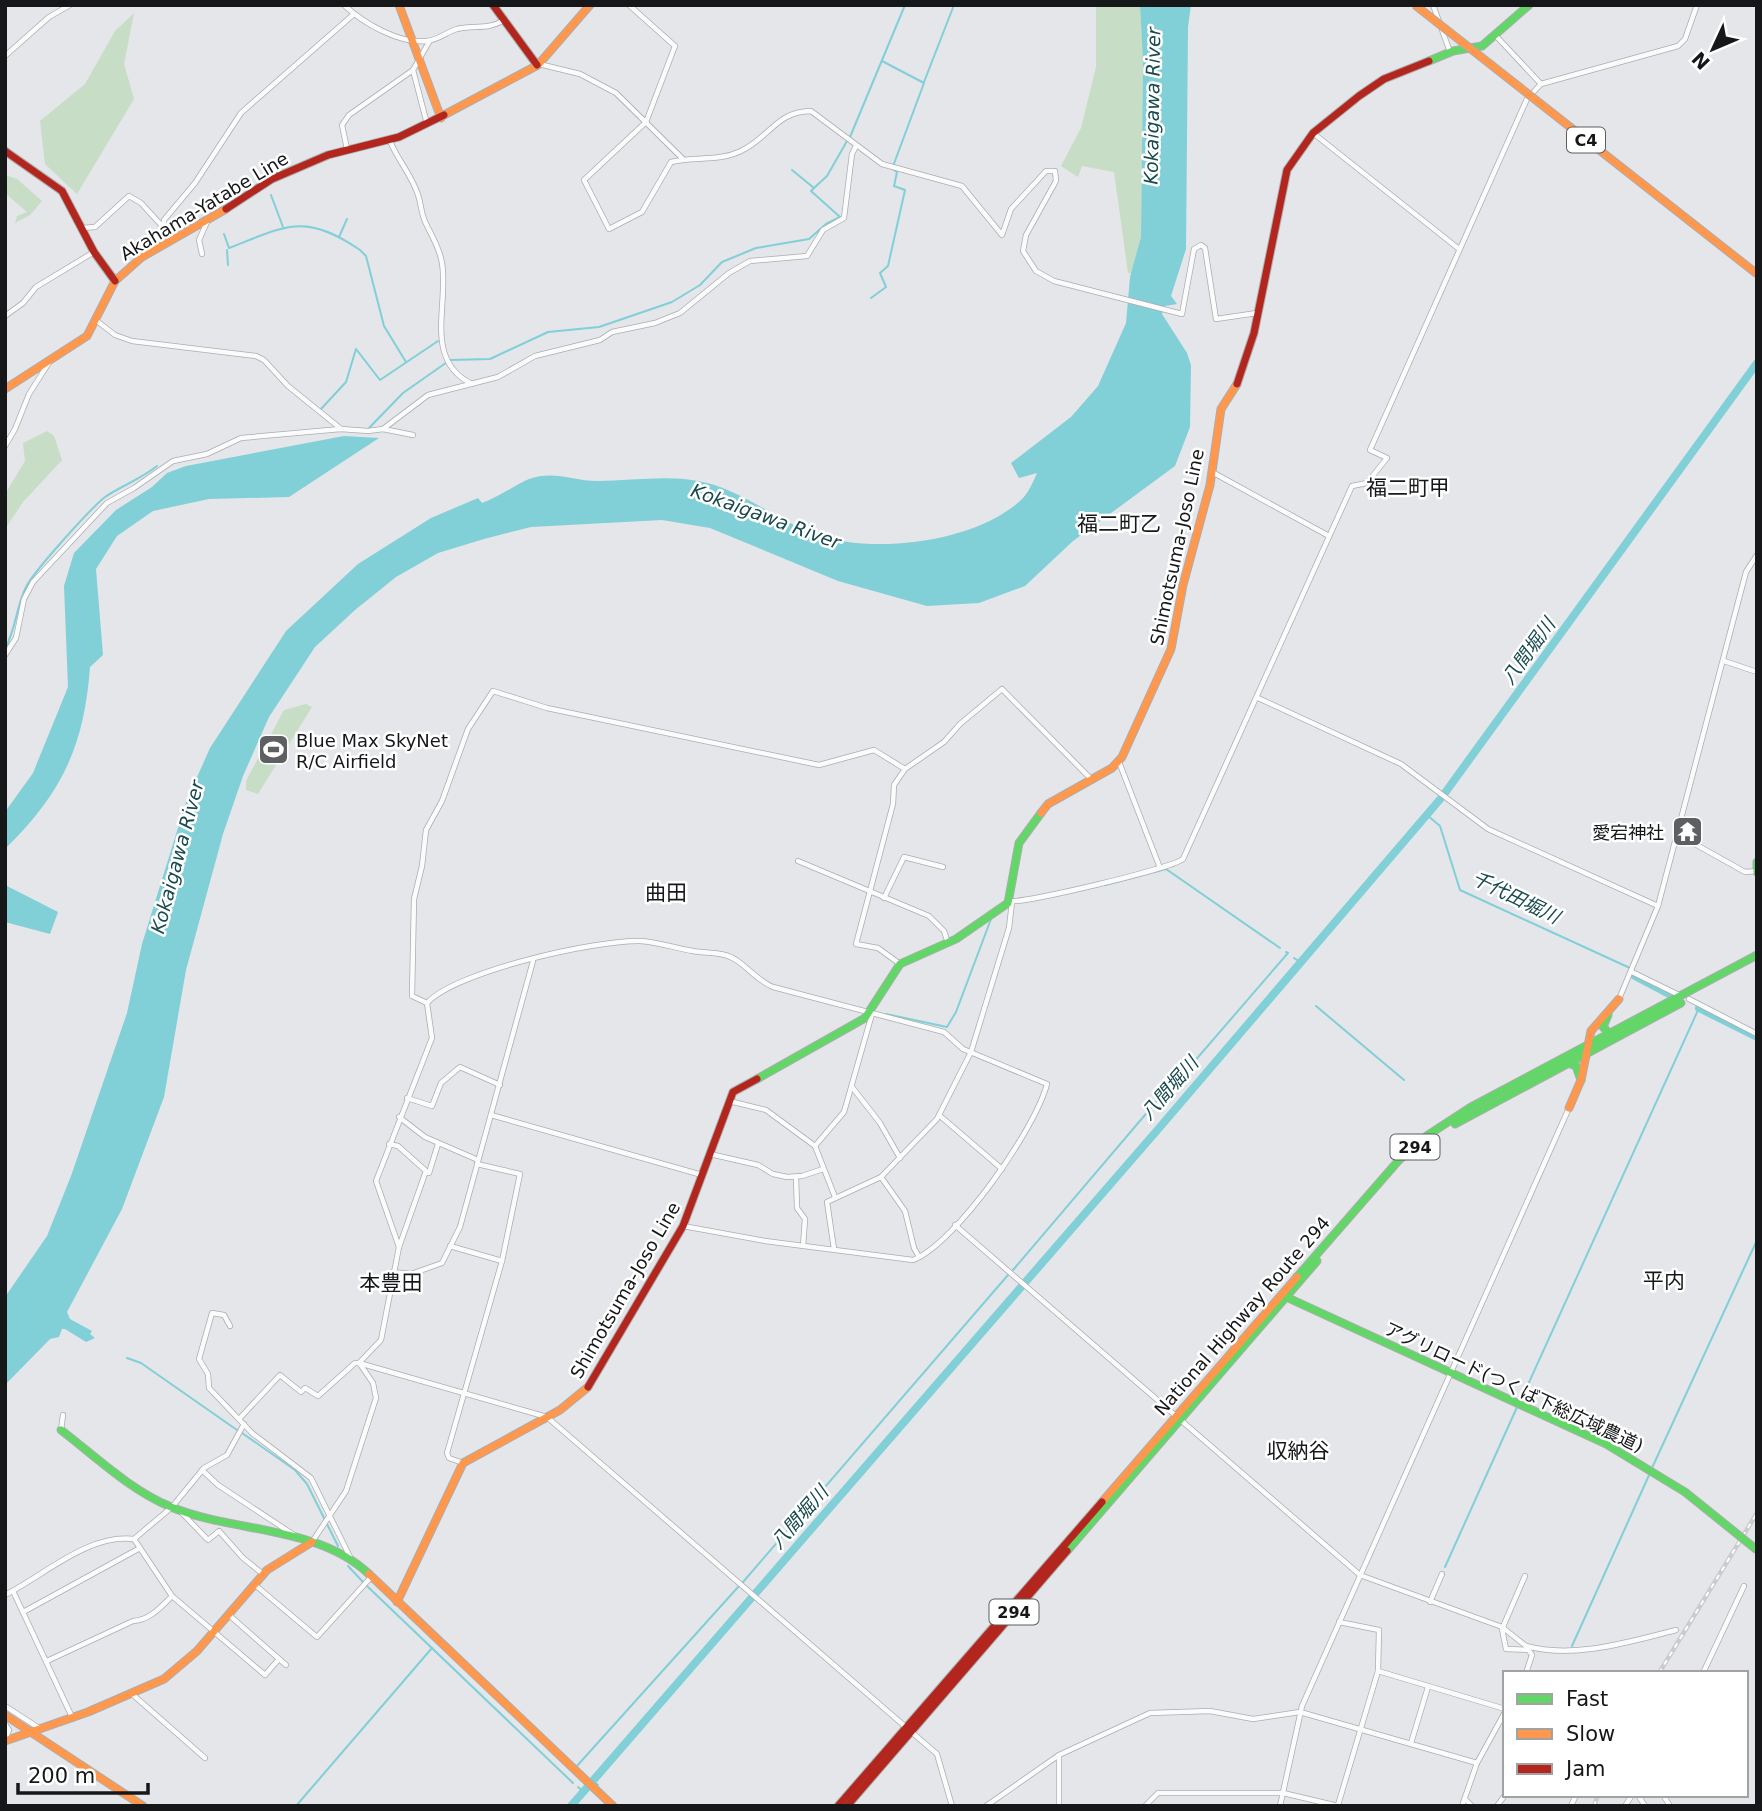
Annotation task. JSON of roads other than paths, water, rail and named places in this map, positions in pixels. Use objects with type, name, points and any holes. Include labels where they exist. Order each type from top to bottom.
[{"type":"main road","points":[[399,5],[441,118]]},
{"type":"main road","points":[[493,5],[538,64]]},
{"type":"main road","name":"Akahama-Yatabe Line","points":[[5,389],[88,335],[115,281],[142,257],[208,220],[272,179],[348,149],[390,141],[441,118],[538,64],[590,5]]},
{"type":"main road","name":"C4","points":[[1415,5],[1757,274]]},
{"type":"main road","name":"Shimotsuma-Joso Line","points":[[1119,762],[1171,649],[1212,472],[1221,409],[1244,368],[1287,170],[1313,133],[1384,79],[1450,52],[1478,48],[1496,36],[1529,5]]},
{"type":"main road","points":[[5,151],[62,191],[94,253],[115,281]]},
{"type":"main road","points":[[900,964],[948,943],[1011,902],[1016,854],[1024,835],[1048,804],[1119,762]]},
{"type":"main road","points":[[1757,862],[1757,872]]},
{"type":"main road","name":"National Highway Route 294","points":[[1283,1296],[1384,1184],[1422,1148],[1468,1116],[1585,1054],[1757,955]]},
{"type":"main road","name":"National Highway Route 294","points":[[838,1806],[909,1728],[1399,1160],[1428,1135],[1471,1107],[1608,1033],[1757,962]]},
{"type":"main road","name":"Shimotsuma-Joso Line","points":[[463,1463],[479,1451],[575,1402],[588,1387],[683,1226],[728,1101],[742,1085],[871,1013],[900,964]]},
{"type":"main road","points":[[1608,1033],[1603,1027],[1619,999]]},
{"type":"main road","points":[[1569,1108],[1581,1080],[1591,1031],[1608,1016]]},
{"type":"main road","points":[[1568,1063],[1576,1066],[1581,1080]]},
{"type":"main road","name":"アグリロード(つくば下総広域農道)","points":[[1283,1296],[1606,1444],[1685,1492],[1757,1550]]},
{"type":"main road","points":[[61,1430],[135,1487],[175,1508],[230,1524],[294,1535],[351,1560],[613,1806]]},
{"type":"main road","points":[[397,1602],[463,1463]]},
{"type":"main road","points":[[5,1740],[132,1694],[171,1675],[214,1632],[263,1574],[312,1542]]},
{"type":"main road","points":[[5,1715],[143,1806]]},
{"type":"main road","name":"National Highway Route 294","points":[[847,1806],[909,1728]]},
{"type":"street","points":[[5,56],[50,17],[71,5]]},
{"type":"street","points":[[344,5],[354,14],[399,38],[412,40],[430,41],[455,30],[492,27],[504,20]]},
{"type":"street","points":[[629,5],[675,46],[646,122],[584,180],[609,229],[642,212],[671,162],[719,158],[744,150],[789,114],[811,111],[882,164],[962,186],[1002,235],[1011,209],[1046,171],[1055,171],[1056,180],[1023,242],[1025,257],[1036,271],[1054,281],[1167,312],[1184,312],[1194,249],[1201,245],[1205,248],[1216,320],[1257,313]]},
{"type":"street","points":[[1433,5],[1450,52]]},
{"type":"street","points":[[834,1249],[826,1210],[827,1202],[881,1177],[939,1115],[971,1052],[1009,928],[1011,902],[1173,866],[1183,859],[1352,486],[1367,483],[1387,458],[1370,450],[1527,99],[1541,84],[1678,46],[1685,39],[1696,5]]},
{"type":"street","points":[[142,257],[164,226],[164,220],[195,183],[241,113],[354,14]]},
{"type":"street","points":[[1496,36],[1541,84]]},
{"type":"street","points":[[348,149],[342,125],[349,115],[413,70],[430,41]]},
{"type":"street","points":[[538,64],[580,74],[616,93],[683,159]]},
{"type":"street","points":[[413,70],[427,125]]},
{"type":"street","points":[[1313,133],[1459,249]]},
{"type":"street","points":[[390,141],[419,198],[425,221],[437,243],[442,265],[440,340],[445,357],[459,377],[473,384]]},
{"type":"street","points":[[383,429],[428,395],[498,377],[534,356],[600,340],[612,332],[655,323],[680,313],[729,273],[750,261],[807,256],[823,230],[844,218],[852,154],[856,146]]},
{"type":"street","points":[[81,228],[94,227],[129,196],[134,197],[174,239]]},
{"type":"street","points":[[202,254],[199,240],[208,220]]},
{"type":"street","points":[[5,316],[23,303],[36,287],[94,253]]},
{"type":"street","points":[[97,321],[119,338],[132,341],[264,359],[288,386],[341,429]]},
{"type":"street","points":[[5,446],[29,394],[51,360]]},
{"type":"street","points":[[5,655],[16,638],[24,599],[33,582],[107,502],[173,461],[207,454],[241,438],[341,429],[383,429],[413,435]]},
{"type":"street","points":[[1212,472],[1329,536]]},
{"type":"street","points":[[1619,999],[1633,972],[1658,906],[1746,572],[1757,555]]},
{"type":"street","points":[[1724,661],[1757,672]]},
{"type":"street","points":[[900,964],[878,948],[856,944],[893,804],[894,785],[905,769],[944,742],[979,707],[1002,689],[1092,779]]},
{"type":"street","points":[[427,1003],[412,996],[414,899],[422,866],[426,830],[442,801],[468,729],[493,691],[547,708],[819,765],[874,750],[905,769]]},
{"type":"street","points":[[1258,698],[1401,764],[1488,829],[1658,906]]},
{"type":"street","points":[[1119,762],[1160,868]]},
{"type":"street","points":[[1677,834],[1745,873],[1757,872]]},
{"type":"street","points":[[884,898],[904,858],[943,867]]},
{"type":"street","points":[[798,861],[929,916],[944,930],[948,943]]},
{"type":"street","points":[[427,1003],[443,990],[469,979],[534,960],[615,943],[666,944],[728,955],[759,981],[773,987],[944,1032],[971,1052],[1046,1084],[1037,1114],[1002,1169],[931,1251],[913,1260],[683,1226]]},
{"type":"street","points":[[394,1272],[411,1274],[442,1264],[460,1227],[534,960]]},
{"type":"street","points":[[1633,972],[1757,1034]]},
{"type":"street","points":[[399,1247],[376,1181],[432,1038],[427,1003]]},
{"type":"street","points":[[815,1146],[844,1112],[871,1013]]},
{"type":"street","points":[[407,1098],[432,1107],[441,1083],[460,1067],[500,1085]]},
{"type":"street","points":[[852,1086],[880,1123],[900,1158]]},
{"type":"street","points":[[728,1101],[766,1110],[815,1146],[835,1197]]},
{"type":"street","points":[[1280,1806],[1300,1712],[1569,1108]]},
{"type":"street","points":[[491,1115],[702,1175]]},
{"type":"street","points":[[939,1115],[1002,1169]]},
{"type":"street","points":[[399,1117],[438,1144],[478,1162],[520,1174],[502,1261],[447,1453],[449,1458],[463,1463]]},
{"type":"street","points":[[389,1144],[398,1146],[429,1173],[438,1144]]},
{"type":"street","points":[[709,1154],[758,1165],[774,1174],[796,1177],[823,1169]]},
{"type":"street","points":[[359,1363],[381,1340],[399,1247],[426,1171]]},
{"type":"street","points":[[796,1177],[797,1208],[805,1219],[803,1245]]},
{"type":"street","points":[[881,1177],[905,1211],[914,1248],[919,1257]]},
{"type":"street","points":[[955,1224],[1360,1575],[1502,1627],[1532,1655],[1527,1671]]},
{"type":"street","points":[[450,1246],[502,1261]]},
{"type":"street","points":[[230,1326],[224,1315],[212,1313],[205,1347],[198,1359],[208,1374],[211,1392],[239,1419],[242,1426],[306,1473],[351,1560]]},
{"type":"street","points":[[239,1419],[280,1375],[300,1392],[305,1388],[318,1396],[355,1363],[547,1417],[937,1754],[952,1806]]},
{"type":"street","points":[[312,1542],[330,1518],[350,1482],[376,1398],[373,1383],[359,1363]]},
{"type":"street","points":[[61,1430],[63,1415]]},
{"type":"street","points":[[5,1595],[63,1559],[118,1538],[134,1539],[175,1508],[202,1470],[227,1455],[242,1426]]},
{"type":"street","points":[[202,1470],[218,1485],[294,1535]]},
{"type":"street","points":[[175,1508],[208,1540],[219,1531],[263,1574]]},
{"type":"street","points":[[134,1539],[172,1596],[265,1675],[279,1659]]},
{"type":"street","points":[[25,1611],[140,1548]]},
{"type":"street","points":[[1430,1602],[1442,1574]]},
{"type":"street","points":[[1525,1576],[1502,1627],[1506,1649],[1570,1650],[1615,1645],[1676,1630]]},
{"type":"street","points":[[254,1584],[317,1637],[370,1579]]},
{"type":"street","points":[[1704,1671],[1744,1587]]},
{"type":"street","points":[[13,1591],[25,1611],[72,1717]]},
{"type":"street","points":[[47,1661],[133,1621],[142,1620],[159,1610],[172,1596]]},
{"type":"street","points":[[229,1615],[286,1665]]},
{"type":"street","points":[[1144,1806],[1158,1793],[1283,1793],[1336,1806],[1378,1671],[1379,1630],[1339,1622]]},
{"type":"street","points":[[1378,1671],[1503,1709]]},
{"type":"street","points":[[1411,1743],[1428,1686]]},
{"type":"street","points":[[132,1694],[205,1758]]},
{"type":"street","points":[[5,1706],[40,1728]]},
{"type":"street","points":[[986,1806],[1059,1755],[1144,1714],[1210,1712],[1252,1720],[1300,1712],[1477,1763]]},
{"type":"street","points":[[1462,1806],[1477,1763],[1503,1714]]},
{"type":"street","points":[[5,1724],[9,1730],[5,1740]]},
{"type":"street","points":[[1059,1755],[1059,1806]]},
{"type":"street","points":[[1464,1798],[1472,1806]]},
{"type":"water","name":"Kokaigawa River","points":[[1140,5],[1191,5],[1188,27],[1186,249],[1171,296],[1177,304],[1165,306],[1162,314],[1187,353],[1191,365],[1190,427],[1175,466],[1073,541],[1025,586],[979,603],[927,606],[838,581],[710,528],[662,520],[531,527],[438,553],[396,577],[315,647],[269,717],[243,776],[223,834],[186,970],[164,1097],[122,1209],[67,1312],[70,1319],[92,1331],[90,1334],[95,1338],[86,1342],[62,1329],[59,1337],[50,1339],[5,1385],[5,1297],[47,1236],[71,1176],[127,1013],[142,944],[186,802],[210,748],[286,631],[358,564],[431,518],[478,498],[482,503],[538,477],[555,476],[588,481],[686,479],[713,484],[814,534],[864,544],[922,541],[950,535],[1001,515],[1024,497],[1037,473],[1019,478],[1011,463],[1071,417],[1098,386],[1126,323],[1130,277],[1141,237],[1143,61]]},
{"type":"water","points":[[344,436],[379,438],[289,497],[209,499],[153,511],[117,536],[96,569],[103,655],[90,667],[82,721],[75,745],[55,788],[25,828],[5,849],[5,812],[33,773],[68,687],[64,586],[74,553],[116,510],[152,487],[167,473],[186,466]]},
{"type":"water","points":[[5,885],[58,912],[50,934],[5,922]]},
{"type":"waterway","points":[[850,137],[905,5]]},
{"type":"waterway","points":[[924,82],[954,5]]},
{"type":"waterway","points":[[871,298],[886,287],[880,273],[888,266],[905,190],[894,186],[897,172],[892,169],[924,83],[882,61]]},
{"type":"waterway","points":[[792,170],[814,188],[827,176],[847,141]]},
{"type":"waterway","points":[[369,428],[403,393],[450,360],[490,359],[548,332],[599,327],[672,302],[700,285],[722,262],[756,248],[809,239],[826,224],[840,217],[811,191],[814,188]]},
{"type":"waterway","points":[[271,195],[283,227]]},
{"type":"waterway","points":[[339,237],[347,219]]},
{"type":"waterway","points":[[224,234],[229,248],[281,229],[309,227],[341,238],[360,250],[366,256],[384,326],[406,362]]},
{"type":"waterway","points":[[227,250],[228,265]]},
{"type":"waterway","points":[[321,409],[346,382],[356,349],[380,380],[438,341]]},
{"type":"waterway","name":"八間堀川","points":[[571,1806],[1160,1127],[1442,797],[1757,363]]},
{"type":"waterway","points":[[5,649],[12,634],[20,602],[31,579],[105,497],[157,466]]},
{"type":"waterway","name":"千代田堀川","points":[[1427,815],[1440,826],[1460,890],[1630,968]]},
{"type":"waterway","points":[[1105,885],[1166,869],[1280,948]]},
{"type":"waterway","points":[[886,1014],[947,1027],[956,1012],[991,919]]},
{"type":"waterway","points":[[1193,1063],[1288,953],[1286,952]]},
{"type":"waterway","points":[[1294,958],[1300,962]]},
{"type":"waterway","name":"千代田堀川","points":[[1635,976],[1669,994]]},
{"type":"waterway","points":[[1316,1006],[1404,1080]]},
{"type":"waterway","points":[[1521,1400],[1699,1008]]},
{"type":"waterway","name":"千代田堀川","points":[[1699,1008],[1757,1037]]},
{"type":"waterway","points":[[1013,1270],[1179,1075],[1189,1068]]},
{"type":"waterway","points":[[1652,1468],[1757,1240]]},
{"type":"waterway","points":[[743,1582],[1008,1275]]},
{"type":"waterway","points":[[127,1358],[141,1363],[237,1430]]},
{"type":"waterway","points":[[1445,1567],[1518,1405]]},
{"type":"waterway","points":[[242,1433],[295,1470],[307,1484],[338,1546]]},
{"type":"waterway","points":[[1572,1646],[1650,1473]]},
{"type":"waterway","points":[[348,1566],[363,1582]]},
{"type":"waterway","points":[[367,1586],[573,1783]]},
{"type":"waterway","points":[[576,1767],[739,1586]]},
{"type":"waterway","points":[[296,1806],[432,1648]]},
{"type":"waterway","name":"八間堀川","points":[[593,1781],[598,1785]]},
{"type":"waterway","name":"八間堀川","points":[[578,1787],[584,1792]]},
{"type":"waterway","name":"八間堀川","points":[[574,1802],[579,1806]]},
{"type":"railway","points":[[1660,1671],[1757,1513]]},
{"type":"railway","points":[[1594,1806],[1597,1797]]},
{"type":"place","name":"Blue Max SkyNet R/C Airfield","points":[[273,750]]},
{"type":"place","name":"愛宕神社","points":[[1687,832]]},
{"type":"district","name":"福二町甲","points":[[1408,488]]},
{"type":"district","name":"福二町乙","points":[[1119,524]]},
{"type":"district","name":"曲田","points":[[666,893]]},
{"type":"district","name":"平内","points":[[1664,1281]]},
{"type":"district","name":"本豊田","points":[[391,1283]]},
{"type":"district","name":"収納谷","points":[[1298,1451]]}]
